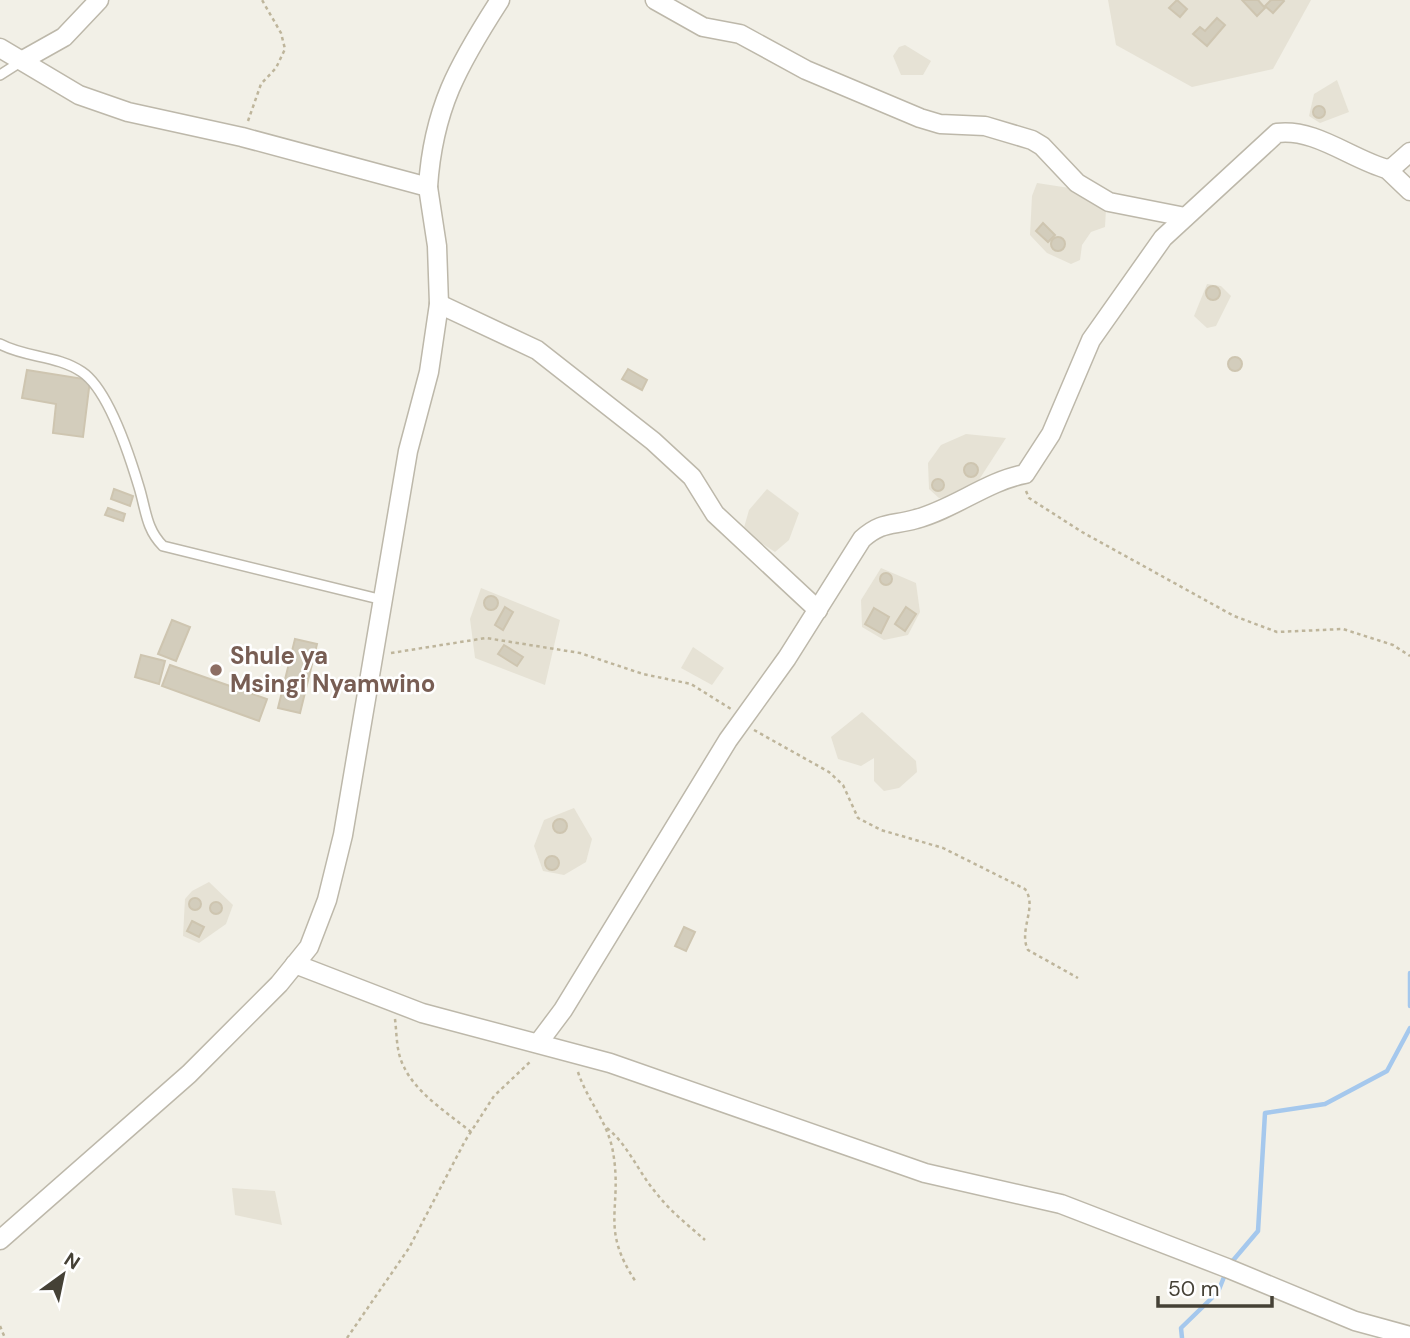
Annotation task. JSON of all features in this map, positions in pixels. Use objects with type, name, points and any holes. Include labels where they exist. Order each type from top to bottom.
[{"type":"street","points":[[23,60],[64,37],[99,0]]},
{"type":"street","points":[[0,1240],[189,1074],[279,984],[309,947],[327,900],[343,835],[408,451],[429,372],[439,304],[437,246],[428,187],[439,109],[473,41],[500,0]]},
{"type":"street","points":[[655,0],[703,27],[740,34],[806,69],[919,118],[940,124],[985,126],[1032,140],[1042,146],[1077,183],[1109,202],[1185,217]]},
{"type":"street","points":[[0,48],[79,94],[100,103],[167,123],[243,137],[428,187]]},
{"type":"street","points":[[544,1043],[728,740],[818,610],[862,539],[874,528],[936,513],[1011,476],[1026,474],[1057,421],[1091,340],[1150,253],[1185,217],[1277,133],[1290,132],[1305,136],[1387,169],[1410,191]]},
{"type":"street","points":[[1387,169],[1410,152]]},
{"type":"street","points":[[439,304],[537,350],[653,441],[692,477],[715,514],[818,610]]},
{"type":"street","points":[[295,964],[422,1013],[573,1052],[795,1125],[925,1173],[1061,1204],[1355,1321],[1410,1336]]},
{"type":"lane","points":[[0,75],[23,60]]},
{"type":"lane","points":[[0,344],[10,350],[61,360],[85,373],[107,406],[126,450],[145,516],[154,537],[163,546],[383,600]]},
{"type":"path","points":[[243,137],[258,90],[276,68],[285,49],[281,33],[262,0]]},
{"type":"path","points":[[1026,474],[1026,492],[1029,498],[1082,532],[1234,616],[1277,632],[1343,629],[1393,646],[1410,656]]},
{"type":"path","points":[[375,656],[486,638],[569,651],[643,674],[691,684],[743,721],[829,772],[843,785],[858,818],[881,830],[943,848],[1025,889],[1030,905],[1023,941],[1028,950],[1078,978]]},
{"type":"path","points":[[392,1002],[396,1042],[404,1068],[426,1093],[471,1132]]},
{"type":"path","points":[[347,1338],[409,1248],[471,1132],[494,1096],[544,1043]]},
{"type":"path","points":[[573,1052],[587,1096],[607,1128],[622,1141],[636,1168],[659,1197],[705,1240]]},
{"type":"path","points":[[607,1128],[613,1151],[617,1191],[612,1219],[614,1240],[620,1259],[636,1282]]},
{"type":"path","points":[[0,1326],[5,1338]]},
{"type":"shaded area","points":[[1108,0],[1311,0],[1273,69],[1192,87],[1116,45]]},
{"type":"shaded area","points":[[905,45],[931,61],[923,75],[901,75],[893,56],[899,47]]},
{"type":"shaded area","points":[[1337,80],[1349,112],[1320,123],[1309,116],[1314,94]]},
{"type":"shaded area","points":[[1037,183],[1076,189],[1106,209],[1105,227],[1091,232],[1082,245],[1080,260],[1071,264],[1047,253],[1030,235],[1032,196]]},
{"type":"shaded area","points":[[1207,284],[1221,286],[1231,296],[1216,326],[1207,328],[1194,316]]},
{"type":"shaded area","points":[[966,434],[1006,438],[973,489],[966,495],[939,498],[929,489],[928,463],[941,445]]},
{"type":"shaded area","points":[[767,489],[799,513],[789,540],[775,552],[743,531],[749,510]]},
{"type":"shaded area","points":[[881,568],[916,583],[920,612],[908,635],[884,640],[862,627],[861,600]]},
{"type":"shaded area","points":[[481,588],[560,620],[545,685],[475,658],[470,619]]},
{"type":"shaded area","points":[[693,647],[724,668],[712,685],[681,668]]},
{"type":"shaded area","points":[[862,712],[916,761],[917,772],[899,788],[884,791],[874,781],[874,758],[861,766],[838,759],[831,737]]},
{"type":"shaded area","points":[[574,808],[592,839],[586,862],[564,875],[543,871],[534,846],[544,820]]},
{"type":"shaded area","points":[[209,882],[233,905],[226,924],[199,943],[183,936],[185,899],[192,891]]},
{"type":"shaded area","points":[[232,1188],[275,1191],[282,1225],[235,1215]]},
{"type":"building","points":[[1177,0],[1187,9],[1180,17],[1169,8]]},
{"type":"building","points":[[1242,0],[1258,0],[1265,8],[1257,16]]},
{"type":"building","points":[[1271,0],[1284,1],[1273,13],[1265,6]]},
{"type":"building","points":[[1217,18],[1225,25],[1207,46],[1193,34],[1200,27],[1205,31]]},
{"type":"building","points":[[1314,107],[1324,107],[1324,117],[1314,117]]},
{"type":"building","points":[[1043,223],[1055,235],[1048,242],[1036,231]]},
{"type":"building","points":[[1055,237],[1061,237],[1065,244],[1061,251],[1055,251],[1051,247],[1051,241]]},
{"type":"building","points":[[1213,286],[1218,288],[1218,298],[1213,300],[1208,298],[1206,293],[1208,288]]},
{"type":"building","points":[[1232,357],[1238,357],[1242,364],[1238,371],[1232,371],[1228,367],[1228,361]]},
{"type":"building","points":[[628,369],[647,380],[642,390],[622,379]]},
{"type":"building","points":[[27,370],[90,380],[83,437],[53,433],[56,404],[22,398]]},
{"type":"building","points":[[971,463],[976,465],[976,475],[971,477],[966,475],[964,470],[966,465]]},
{"type":"building","points":[[938,479],[944,485],[938,491],[932,485]]},
{"type":"building","points":[[114,489],[133,496],[130,506],[111,499]]},
{"type":"building","points":[[108,508],[125,514],[123,521],[105,515]]},
{"type":"building","points":[[881,574],[891,574],[891,584],[881,584]]},
{"type":"building","points":[[488,596],[494,596],[498,603],[494,610],[488,610],[484,606],[484,600]]},
{"type":"building","points":[[505,607],[513,612],[503,630],[495,625]]},
{"type":"building","points":[[906,607],[916,614],[905,631],[895,624]]},
{"type":"building","points":[[874,608],[889,617],[881,633],[865,624]]},
{"type":"building","points":[[172,620],[190,627],[176,661],[158,654]]},
{"type":"building","points":[[295,639],[317,644],[300,713],[278,708]]},
{"type":"building","points":[[504,645],[523,657],[517,666],[498,654]]},
{"type":"building","points":[[141,655],[165,661],[159,684],[135,677]]},
{"type":"building","points":[[170,665],[267,699],[259,721],[162,686]]},
{"type":"building","points":[[557,819],[563,819],[567,826],[563,833],[557,833],[553,829],[553,823]]},
{"type":"building","points":[[549,856],[555,856],[559,863],[555,870],[549,870],[545,866],[545,860]]},
{"type":"building","points":[[195,898],[201,904],[195,910],[189,904]]},
{"type":"building","points":[[216,902],[222,908],[216,914],[210,908]]},
{"type":"building","points":[[192,921],[204,927],[199,937],[187,931]]},
{"type":"building","points":[[684,927],[695,932],[686,951],[675,946]]},
{"type":"waterway","points":[[1410,973],[1410,1006]]},
{"type":"waterway","points":[[1230,1264],[1258,1231],[1265,1113],[1325,1104],[1387,1071],[1410,1028]]},
{"type":"waterway","points":[[1182,1338],[1181,1328],[1218,1292],[1226,1272]]},
{"type":"place","name":"Shule ya Msingi Nyamwino","points":[[216,670]]}]
